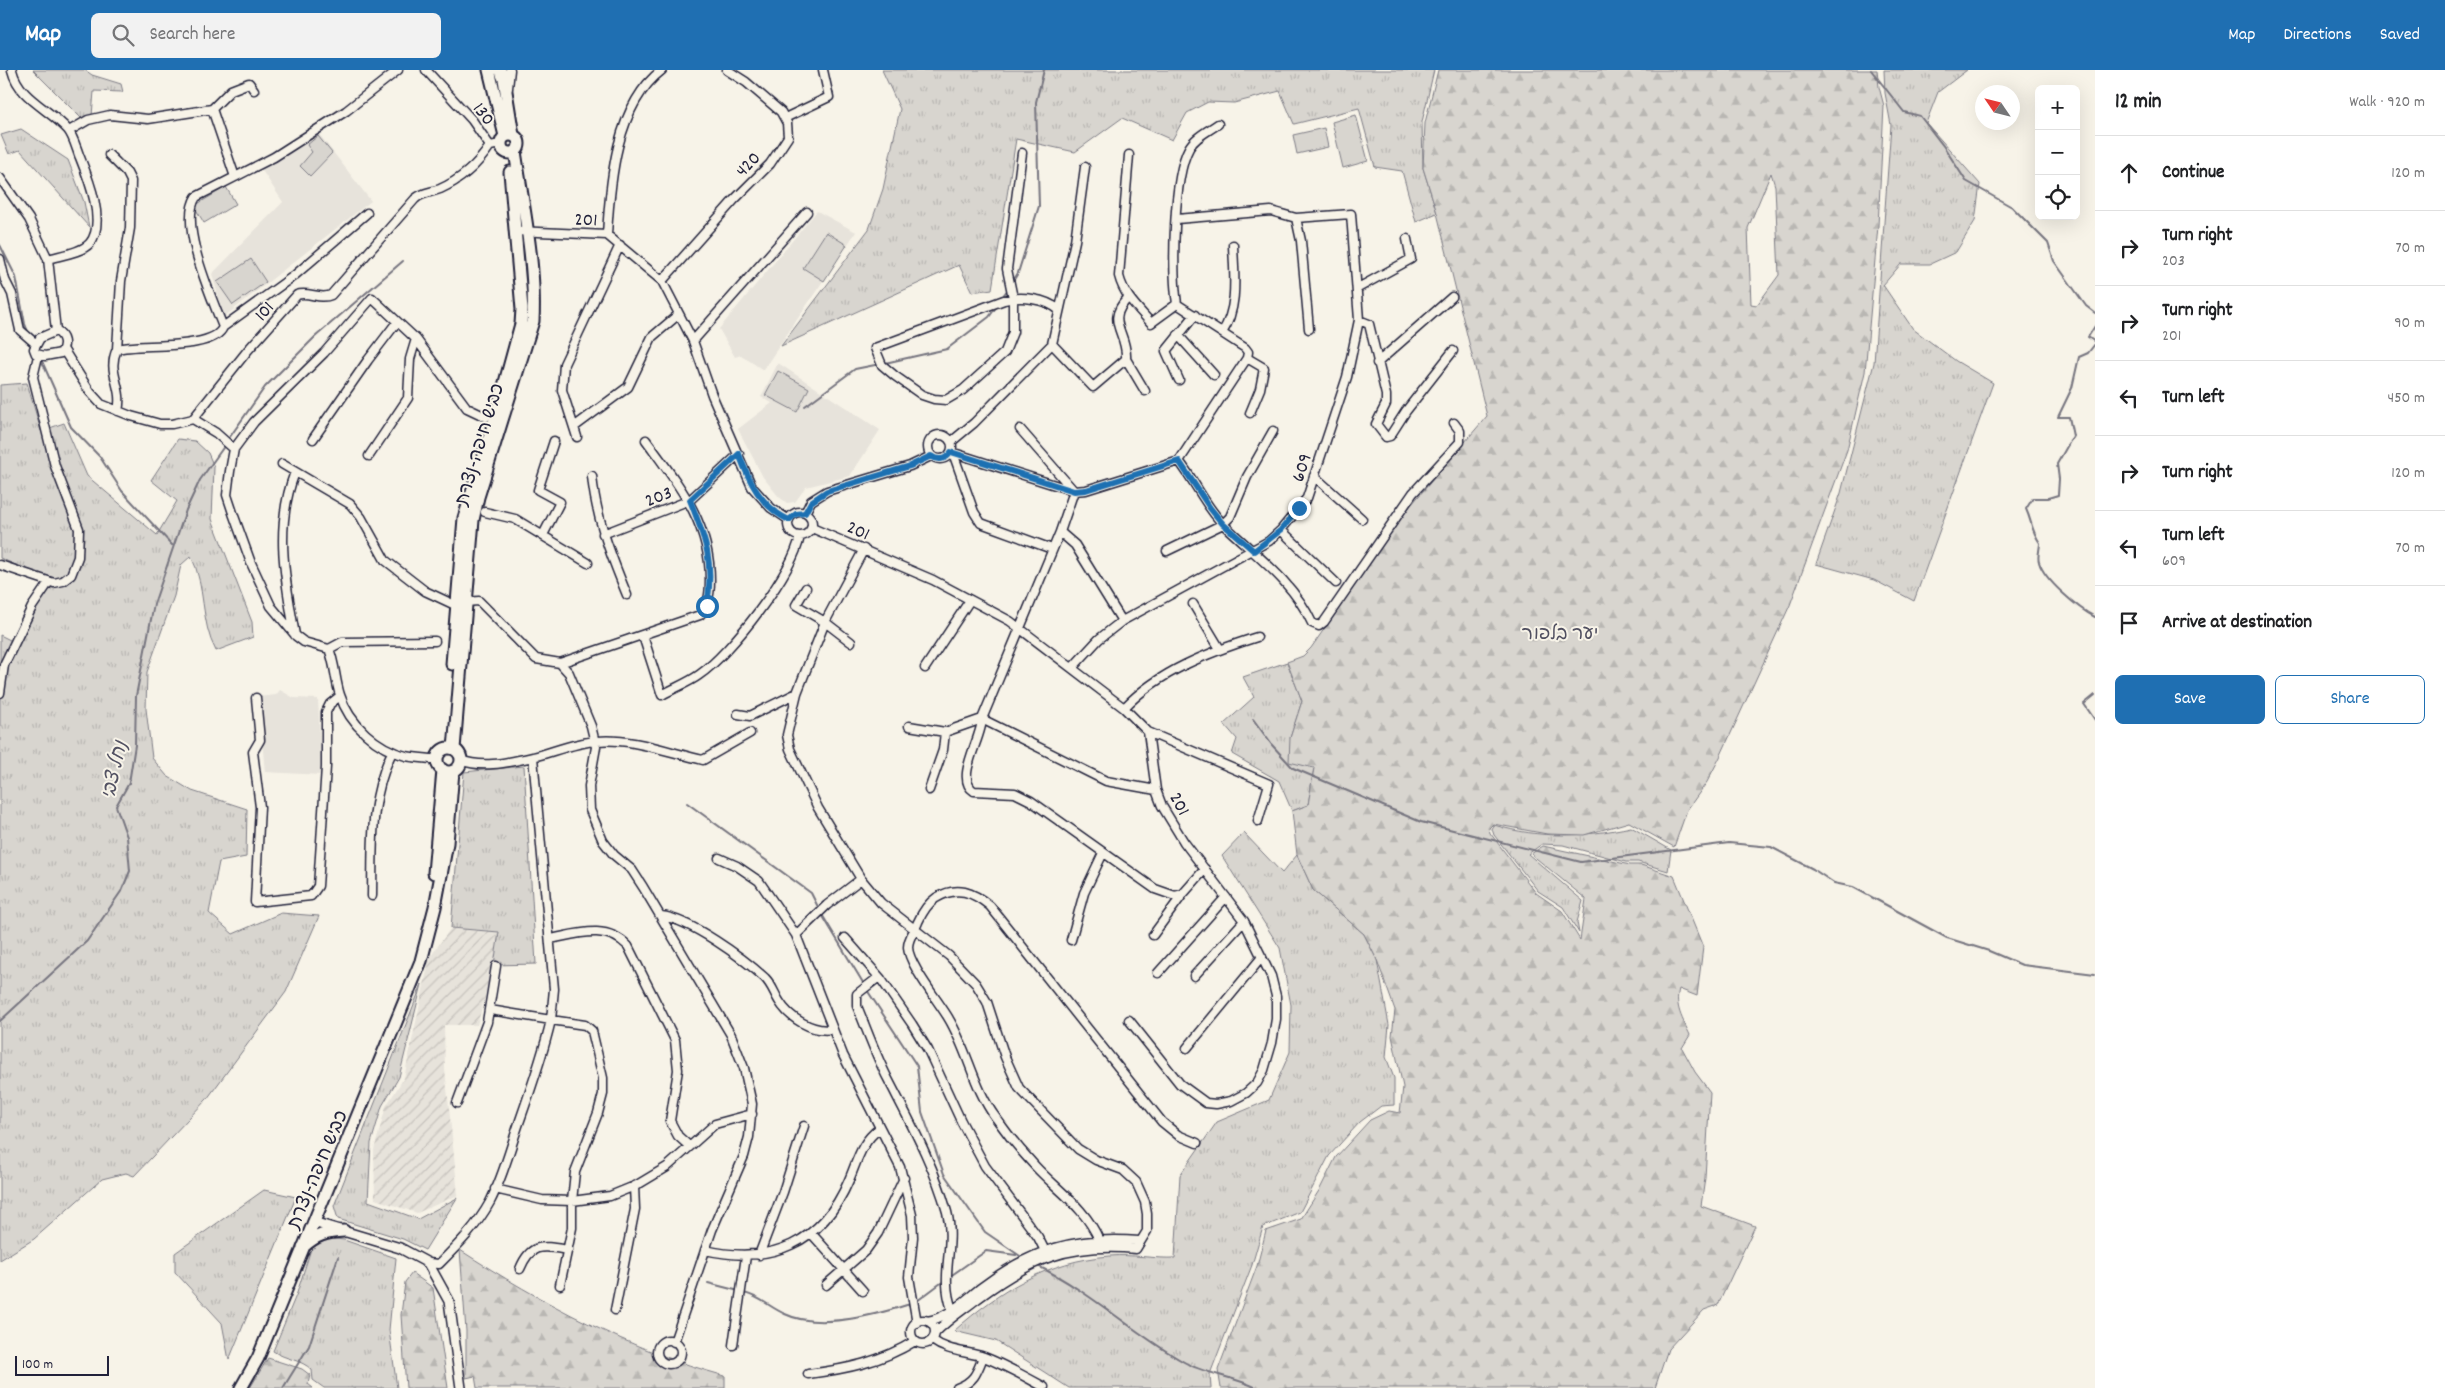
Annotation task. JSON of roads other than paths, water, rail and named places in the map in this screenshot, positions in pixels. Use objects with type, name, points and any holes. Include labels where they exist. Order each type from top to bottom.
[{"type":"highway","points":[[489,70],[505,144]]},
{"type":"highway","points":[[500,70],[506,95],[505,144]]},
{"type":"highway","name":"כביש חיפה-נצרת","points":[[449,749],[447,743],[461,604],[464,518],[495,419],[521,324],[522,231],[505,144]]},
{"type":"highway","points":[[449,749],[460,756],[460,760],[448,771],[437,760],[439,753],[449,749]]},
{"type":"highway","name":"כביש חיפה-נצרת","points":[[241,1388],[258,1358],[421,961],[435,907],[447,843],[448,771]]},
{"type":"highway","points":[[302,1249],[318,1235],[344,1231]]},
{"type":"main road","points":[[313,1222],[400,1248],[428,1263],[449,1301],[461,1388]]},
{"type":"street","points":[[12,70],[19,88],[69,131],[96,203],[94,236],[85,248],[48,259]]},
{"type":"street","points":[[223,327],[198,264],[193,235],[191,205],[196,197],[274,157],[346,111],[398,70]]},
{"type":"street","name":"130","points":[[426,70],[472,120],[505,144]]},
{"type":"street","points":[[506,95],[510,70]]},
{"type":"street","points":[[608,235],[609,200],[616,147],[637,95],[662,70]]},
{"type":"street","points":[[727,70],[746,82],[785,118],[829,97],[823,70]]},
{"type":"street","points":[[69,131],[88,120],[110,115],[148,119],[212,109],[231,90],[249,83],[254,90]]},
{"type":"street","points":[[212,109],[235,177]]},
{"type":"street","name":"420","points":[[662,281],[784,147],[789,130],[785,118]]},
{"type":"street","points":[[1177,304],[1174,279],[1179,183],[1189,147],[1198,137],[1218,124]]},
{"type":"street","name":"101","points":[[193,419],[248,350],[297,295],[302,293],[324,297],[331,295],[421,193],[438,190],[453,182],[505,144]]},
{"type":"street","points":[[1022,154],[1007,270],[1013,298],[1013,332],[1005,352],[955,397],[946,400],[922,395],[882,365],[876,354],[875,348],[992,303],[1013,298],[1044,301],[1059,310]]},
{"type":"street","points":[[109,155],[127,173],[131,181],[130,228],[121,281],[117,349],[111,364],[120,394],[118,411]]},
{"type":"street","points":[[1129,155],[1119,276],[1128,298],[1151,323],[1177,304]]},
{"type":"street","points":[[951,442],[974,423],[1052,344],[1076,241],[1086,167]]},
{"type":"street","points":[[0,178],[29,219],[48,259],[56,331],[64,340],[63,349],[94,398],[118,411],[160,424],[172,424],[193,419],[216,433],[234,449]]},
{"type":"street","points":[[1177,219],[1271,211],[1296,218],[1301,241],[1309,329]]},
{"type":"street","points":[[693,341],[807,212]]},
{"type":"street","points":[[117,349],[200,342],[214,338],[223,327],[295,275],[367,213]]},
{"type":"street","name":"609","points":[[1073,667],[1099,639],[1122,621],[1212,571],[1254,551],[1281,530],[1307,498],[1346,377],[1359,320],[1358,288],[1352,214],[1296,218]]},
{"type":"street","name":"201","points":[[522,231],[608,235],[662,281],[693,341],[712,395],[752,486],[761,498],[789,520]]},
{"type":"street","points":[[1358,288],[1411,259],[1407,239]]},
{"type":"street","points":[[1222,333],[1232,316],[1234,301],[1234,244]]},
{"type":"street","points":[[577,437],[562,390],[564,364],[620,245]]},
{"type":"street","points":[[0,259],[5,280],[12,294],[20,330],[36,344]]},
{"type":"street","points":[[1377,363],[1452,297]]},
{"type":"street","points":[[435,640],[342,642],[328,649],[304,642],[296,636],[271,606],[251,563],[234,516],[228,495],[234,449],[254,422],[324,353],[372,298],[416,339],[467,408],[486,417]]},
{"type":"street","points":[[1128,298],[1116,312],[1116,319],[1126,352],[1126,359],[1145,391]]},
{"type":"street","points":[[805,513],[811,502],[827,491],[910,466],[931,456],[942,459],[952,453],[1074,491],[1086,490],[1179,461],[1247,358],[1245,348],[1177,304]]},
{"type":"street","points":[[574,427],[628,387],[652,337],[679,314]]},
{"type":"street","points":[[1179,380],[1166,351],[1194,315]]},
{"type":"street","points":[[1359,320],[1369,324],[1373,332],[1377,363],[1386,395],[1386,404],[1376,424],[1386,436],[1390,436],[1406,411],[1453,351]]},
{"type":"street","points":[[313,439],[397,322]]},
{"type":"street","points":[[38,356],[34,352],[40,338],[56,331]]},
{"type":"street","points":[[1178,335],[1214,375]]},
{"type":"street","points":[[368,456],[408,398],[410,359],[416,339]]},
{"type":"street","points":[[1052,344],[1092,386],[1126,359]]},
{"type":"street","points":[[38,356],[57,355],[63,349]]},
{"type":"street","points":[[0,565],[49,582],[64,581],[71,575],[78,557],[79,529],[55,466],[33,377],[38,356]]},
{"type":"street","points":[[1247,358],[1264,368],[1260,389],[1250,413]]},
{"type":"street","points":[[1179,461],[1223,524],[1265,560],[1306,610],[1312,623],[1319,626],[1324,622],[1412,493],[1460,442],[1460,432],[1454,423]]},
{"type":"street","points":[[1020,429],[1074,491]]},
{"type":"street","points":[[1167,551],[1223,524],[1230,516],[1247,477],[1274,431]]},
{"type":"street","points":[[931,456],[928,445],[934,436],[946,436],[951,442],[952,453],[980,523],[1052,549]]},
{"type":"street","points":[[282,464],[325,488],[356,510],[375,547],[392,568],[425,592],[461,604],[479,601],[536,658],[560,663],[700,615],[707,606],[710,560],[708,547],[690,500],[646,440]]},
{"type":"street","points":[[543,535],[560,502],[538,490],[554,441]]},
{"type":"street","name":"203","points":[[603,534],[690,500],[739,454]]},
{"type":"street","points":[[295,472],[287,492],[282,539],[284,579],[296,636]]},
{"type":"street","points":[[592,476],[594,503],[603,534],[626,595]]},
{"type":"street","points":[[1314,476],[1362,519]]},
{"type":"street","points":[[1074,491],[1060,532],[982,719],[982,728],[967,773],[968,788],[974,791],[1016,793],[1048,811],[1102,853],[1155,889],[1175,896],[1183,894]]},
{"type":"street","points":[[484,512],[515,519],[588,563]]},
{"type":"street","points":[[805,513],[811,519],[812,528],[806,534],[800,536],[790,531],[789,520],[796,514],[805,513]]},
{"type":"street","name":"201","points":[[812,528],[864,549],[970,600],[1020,627],[1124,708],[1148,732],[1156,790],[1162,806],[1184,842],[1244,922],[1271,976],[1276,996],[1276,1019],[1272,1043],[1264,1070],[1257,1083],[1246,1093],[1231,1101],[1206,1103],[1180,1084],[1129,1020]]},
{"type":"street","points":[[1281,530],[1336,583]]},
{"type":"street","points":[[1060,532],[1075,545],[1122,621]]},
{"type":"street","points":[[643,636],[662,695],[700,675],[746,629],[793,559],[800,536]]},
{"type":"street","points":[[864,549],[825,622],[797,693],[787,735],[790,749],[818,808],[861,879],[881,903],[949,956],[976,984],[987,1002],[1012,1075],[1019,1088],[1078,1149],[1096,1160],[1123,1170],[1136,1182],[1145,1202],[1147,1214],[1147,1231],[1138,1245]]},
{"type":"street","points":[[0,693],[4,665],[32,607],[49,582]]},
{"type":"street","points":[[806,588],[796,605],[825,622],[851,642]]},
{"type":"street","points":[[926,668],[970,600]]},
{"type":"street","points":[[1193,604],[1220,649]]},
{"type":"street","points":[[1124,708],[1146,688],[1220,649],[1257,637]]},
{"type":"street","points":[[328,649],[340,696],[357,725],[372,740],[392,752],[408,757],[437,760]]},
{"type":"street","points":[[560,663],[569,673],[591,726],[596,756],[588,800],[596,827],[609,849],[636,875],[731,1035],[744,1068],[752,1104],[752,1114],[744,1156],[705,1250],[674,1342]]},
{"type":"street","points":[[738,714],[750,716],[797,693]]},
{"type":"street","points":[[256,698],[260,740],[253,752],[260,807],[255,902],[311,896],[318,886],[326,767],[326,712],[330,704],[340,696]]},
{"type":"street","points":[[909,726],[945,732],[982,719],[1106,781],[1156,790]]},
{"type":"street","points":[[930,790],[943,750],[945,732]]},
{"type":"street","points":[[1148,732],[1269,784],[1258,821]]},
{"type":"street","points":[[460,760],[470,764],[489,765],[533,757],[594,741],[633,742],[703,760],[750,733]]},
{"type":"street","points":[[372,896],[374,801],[381,774],[392,752]]},
{"type":"street","points":[[428,1263],[439,1264],[464,1238],[480,1218],[495,1189],[546,1042],[551,1020],[554,989],[533,757]]},
{"type":"street","points":[[1071,940],[1084,893],[1102,853]]},
{"type":"street","points":[[719,858],[737,866],[759,881],[796,934],[843,1054],[904,1178],[912,1215],[913,1237],[909,1276],[917,1323],[912,1331],[916,1341],[922,1344],[934,1336],[942,1325],[1012,1270]]},
{"type":"street","points":[[1153,935],[1183,894],[1205,869]]},
{"type":"street","points":[[796,934],[827,905],[861,879]]},
{"type":"street","points":[[1099,1240],[1093,1226],[1080,1209],[1035,1166],[996,1118],[983,1098],[950,1019],[913,960],[908,947],[925,909],[934,900],[954,890],[967,891],[980,897],[990,906],[1162,1122],[1169,1130],[1197,1143]]},
{"type":"street","points":[[1158,973],[1226,897]]},
{"type":"street","points":[[661,916],[677,920],[737,956],[766,980],[779,1002],[791,1016],[814,1027],[833,1029]]},
{"type":"street","points":[[1194,976],[1244,922]]},
{"type":"street","points":[[550,939],[601,931],[617,936],[628,946],[675,1040],[678,1070],[670,1121],[673,1128],[689,1146]]},
{"type":"street","points":[[845,938],[878,977],[928,1050],[957,1113],[985,1166],[1038,1236],[1042,1254]]},
{"type":"street","points":[[1187,1048],[1262,958]]},
{"type":"street","points":[[457,1104],[490,1010],[496,966]]},
{"type":"street","points":[[878,977],[857,994],[856,1006],[887,1077],[924,1149],[943,1197],[950,1227],[945,1286],[952,1309]]},
{"type":"street","points":[[490,1010],[585,1025],[592,1031],[604,1078],[603,1094],[598,1112],[575,1172],[572,1228],[560,1285]]},
{"type":"street","points":[[495,1189],[542,1200],[572,1201],[610,1196],[634,1186],[667,1167],[715,1124],[752,1114]]},
{"type":"street","points":[[759,1255],[783,1192],[804,1126]]},
{"type":"street","points":[[705,1250],[746,1256],[759,1255],[797,1243],[810,1234],[833,1209],[849,1181],[861,1147],[866,1139],[880,1128]]},
{"type":"street","points":[[826,1285],[866,1250],[878,1233],[904,1178]]},
{"type":"street","points":[[616,1310],[635,1209],[634,1186]]},
{"type":"street","points":[[810,1234],[863,1291]]},
{"type":"street","points":[[917,1323],[936,1320],[1012,1270],[1068,1243],[1099,1240],[1138,1245]]},
{"type":"street","points":[[1042,1254],[1138,1245]]},
{"type":"street","points":[[520,1269],[524,1258],[532,1250],[547,1247],[568,1250]]},
{"type":"street","points":[[733,1345],[746,1256]]},
{"type":"street","points":[[927,1321],[933,1325],[934,1336],[944,1347],[982,1357],[1044,1387]]},
{"type":"street","points":[[808,1374],[864,1365],[893,1354],[916,1341]]},
{"type":"street","points":[[957,1388],[972,1381],[982,1357]]},
{"type":"waterway","points":[[1013,281],[1018,273],[1039,206],[1036,102],[1044,70]]},
{"type":"waterway","points":[[1871,70],[1904,112],[1920,116],[1944,147],[1966,181],[2012,207],[2048,243],[2054,261],[2086,306],[2095,313]]},
{"type":"waterway","points":[[0,245],[16,277],[25,324],[29,334]]},
{"type":"waterway","points":[[227,441],[265,387],[315,337],[403,261]]},
{"type":"waterway","points":[[1002,297],[1008,289]]},
{"type":"waterway","points":[[885,363],[947,349],[989,317],[997,306]]},
{"type":"waterway","points":[[2095,326],[2088,337],[2095,342]]},
{"type":"waterway","points":[[2095,344],[2088,353],[2079,357],[2072,388],[2058,417],[2069,417],[2073,436],[2057,464],[2059,479],[2058,495],[2048,498],[2033,498],[2026,509],[2040,543],[2038,560],[2042,569],[2063,593],[2080,608],[2095,617]]},
{"type":"waterway","points":[[41,359],[71,427],[100,457],[122,491],[172,545]]},
{"type":"waterway","points":[[805,406],[855,369],[880,364]]},
{"type":"waterway","name":"נחל צבי","points":[[0,1021],[87,941],[122,890],[130,871],[127,837],[116,806],[129,783],[135,745],[136,696],[154,604],[186,510],[200,480],[225,445]]},
{"type":"waterway","points":[[2095,695],[2084,704],[2095,720]]},
{"type":"waterway","points":[[1253,719],[1272,745],[1293,768],[1421,822],[1581,862],[1729,843],[1771,847],[1813,869],[1834,883],[1853,887],[1947,938],[1989,951],[2022,965],[2095,974]]},
{"type":"waterway","points":[[687,803],[811,893],[819,909]]},
{"type":"waterway","points":[[821,913],[865,986]]},
{"type":"waterway","points":[[867,990],[917,1066],[922,1112],[944,1174],[985,1232],[1023,1258]]},
{"type":"waterway","points":[[949,1277],[986,1251],[1016,1255]]},
{"type":"waterway","points":[[283,1388],[309,1346],[338,1257]]},
{"type":"waterway","points":[[1036,1265],[1075,1287],[1165,1351],[1184,1362],[1257,1388]]},
{"type":"waterway","points":[[917,1301],[945,1280]]},
{"type":"waterway","points":[[708,1283],[739,1291]]},
{"type":"waterway","points":[[744,1293],[785,1314],[798,1319],[814,1321],[830,1321],[864,1316],[910,1304]]},
{"type":"park label","name":"יער בלפור","points":[[1560,632]]}]
